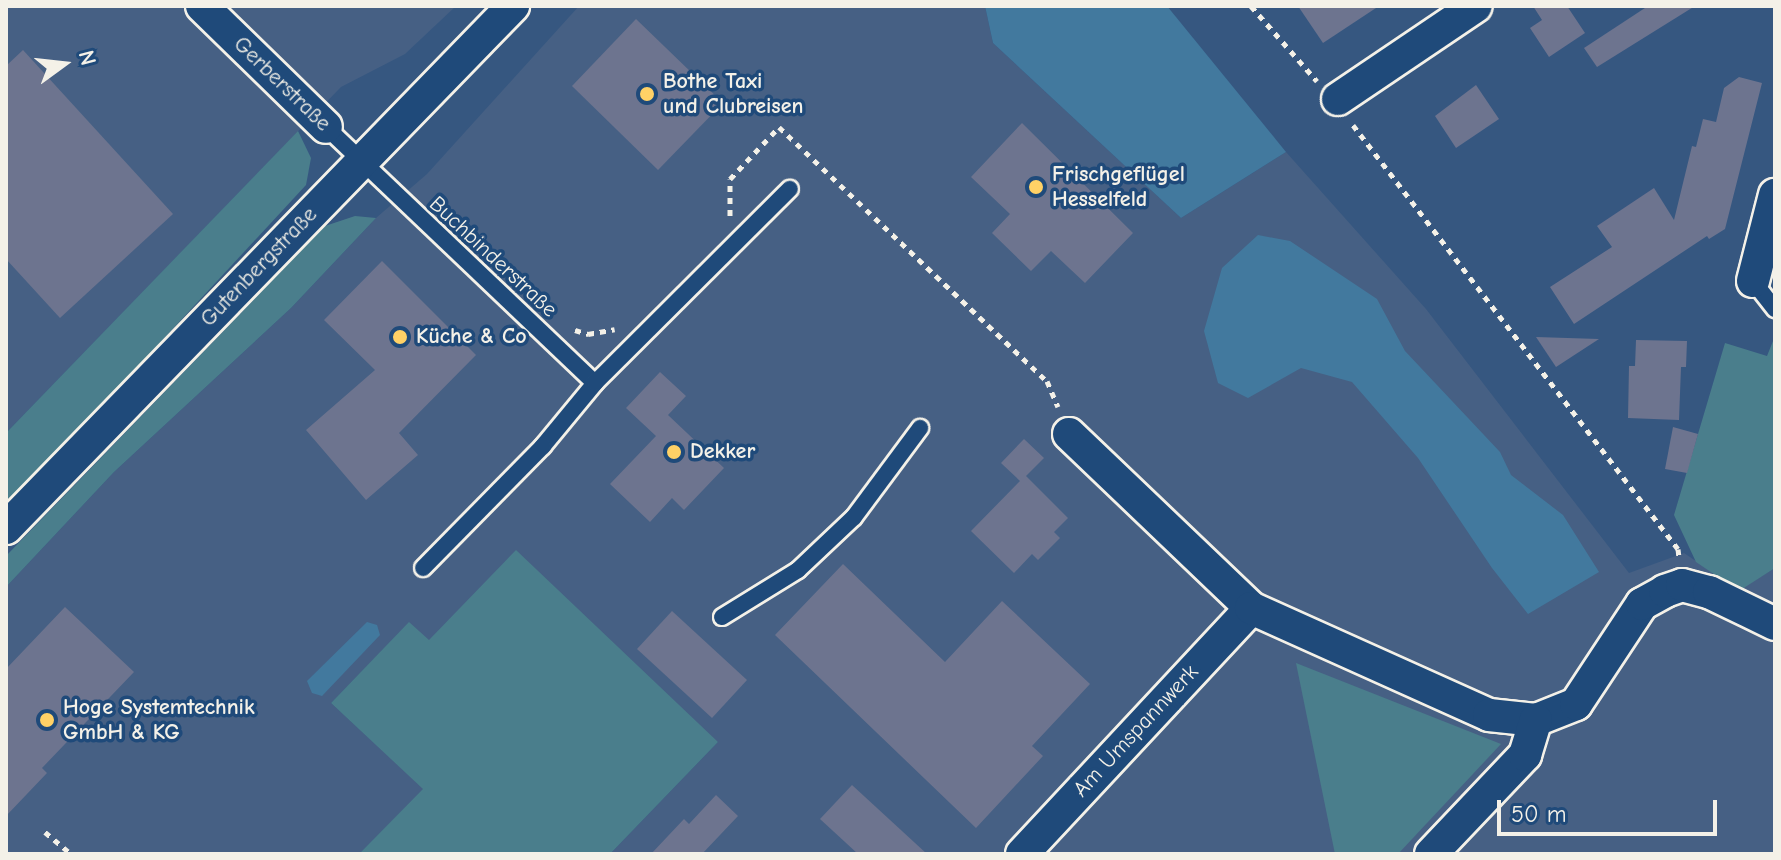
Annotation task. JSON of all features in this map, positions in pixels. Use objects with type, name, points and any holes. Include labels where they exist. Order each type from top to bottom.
[{"type":"street","name":"Gerberstraße","points":[[202,6],[326,127]]},
{"type":"street","name":"Gutenbergstraße","points":[[6,528],[513,6]]},
{"type":"street","points":[[1338,99],[1476,6]]},
{"type":"street","points":[[1753,281],[1775,195]]},
{"type":"street","points":[[1069,434],[1251,608],[1489,715],[1536,720],[1576,704],[1642,604],[1682,585],[1709,592],[1775,624]]},
{"type":"street","name":"Am Umspannwerk","points":[[1022,854],[1251,608]]},
{"type":"street","points":[[1431,854],[1525,755],[1536,720]]},
{"type":"lane","name":"Gerberstraße","points":[[326,127],[361,162]]},
{"type":"lane","name":"Buchbinderstraße","points":[[361,162],[595,383]]},
{"type":"lane","points":[[423,568],[543,446],[595,383],[790,189]]},
{"type":"lane","points":[[1753,281],[1775,309]]},
{"type":"lane","points":[[722,617],[809,559],[854,517],[920,428]]},
{"type":"path","points":[[1251,6],[1338,99],[1362,140],[1678,549],[1682,585]]},
{"type":"path","points":[[45,832],[71,854]]},
{"type":"shaded area","points":[[6,6],[456,6],[405,54],[341,87],[6,433]]},
{"type":"shaded area","points":[[579,6],[985,6],[993,43],[1181,218],[1286,152],[1426,309],[1629,573],[1684,553],[1739,590],[1775,568],[1775,854],[610,854],[718,742],[428,641],[409,623],[331,703],[424,789],[359,854],[6,854],[6,587],[114,472],[291,308],[376,218],[427,174]]},
{"type":"shaded area","points":[[985,6],[1167,6],[1286,152],[1181,218],[993,43]]},
{"type":"shaded area","points":[[1258,235],[1290,241],[1377,299],[1405,351],[1500,452],[1511,475],[1563,515],[1599,572],[1528,614],[1492,568],[1418,458],[1352,382],[1301,368],[1248,398],[1218,383],[1204,331],[1222,268]]},
{"type":"shaded area","points":[[367,622],[377,625],[380,635],[322,696],[312,693],[307,681]]},
{"type":"green space","points":[[298,131],[311,158],[306,185],[6,509],[6,433]]},
{"type":"green space","points":[[355,216],[376,218],[291,308],[114,472],[6,587],[6,556],[325,226]]},
{"type":"green space","points":[[1775,336],[1775,568],[1739,591],[1696,562],[1674,515],[1725,343],[1767,356]]},
{"type":"green space","points":[[516,550],[718,742],[610,854],[359,854],[423,789],[331,703],[409,622],[429,640]]},
{"type":"green space","points":[[1296,663],[1501,744],[1398,854],[1335,854]]},
{"type":"building","points":[[1298,6],[1379,6],[1323,43]]},
{"type":"building","points":[[1533,6],[1567,6],[1585,33],[1549,57],[1530,28],[1542,20]]},
{"type":"building","points":[[1648,6],[1695,6],[1597,67],[1584,48]]},
{"type":"building","name":"Bothe Taxi und Clubreisen","points":[[636,19],[723,103],[658,170],[572,86]]},
{"type":"building","points":[[23,50],[173,214],[60,318],[6,259],[6,66]]},
{"type":"building","points":[[1739,77],[1762,83],[1725,229],[1709,239],[1707,236],[1574,324],[1550,287],[1612,247],[1597,226],[1654,188],[1674,220],[1692,146],[1696,147],[1703,119],[1716,122],[1724,88]]},
{"type":"building","points":[[1476,85],[1499,119],[1456,148],[1435,116]]},
{"type":"building","name":"Frischgeflügel Hesselfeld","points":[[1022,123],[1133,233],[1085,283],[1051,251],[1031,271],[992,233],[1010,214],[971,177]]},
{"type":"building","points":[[382,261],[476,355],[399,433],[418,455],[366,500],[306,430],[375,370],[324,320]]},
{"type":"building","points":[[1536,337],[1599,339],[1556,367]]},
{"type":"building","points":[[1636,340],[1687,341],[1686,367],[1681,367],[1679,420],[1628,418],[1629,366],[1635,366]]},
{"type":"building","name":"Dekker","points":[[660,372],[686,396],[668,415],[724,468],[684,510],[672,498],[650,522],[610,484],[656,436],[626,408]]},
{"type":"building","points":[[1673,427],[1698,434],[1687,473],[1665,469]]},
{"type":"building","points":[[1024,439],[1044,458],[1026,476],[1068,518],[1054,532],[1060,538],[1038,560],[1032,554],[1014,573],[971,531],[1020,481],[1001,463]]},
{"type":"building","points":[[843,564],[945,662],[1002,601],[1090,684],[1032,746],[1043,756],[976,828],[775,635]]},
{"type":"building","name":"Hoge Systemtechnik GmbH & KG","points":[[65,607],[134,672],[42,768],[47,773],[6,816],[6,669]]},
{"type":"building","points":[[672,611],[747,680],[712,718],[637,649]]},
{"type":"building","points":[[852,785],[927,854],[858,854],[820,819]]},
{"type":"building","points":[[716,795],[738,816],[702,854],[651,854],[684,819],[689,824]]},
{"type":"place","name":"Bothe Taxi und Clubreisen","points":[[647,94]]},
{"type":"place","name":"Frischgeflügel Hesselfeld","points":[[1036,187]]},
{"type":"place","name":"Küche & Co","points":[[400,337]]},
{"type":"place","name":"Dekker","points":[[674,452]]},
{"type":"place","name":"Hoge Systemtechnik GmbH & KG","points":[[47,720]]}]
